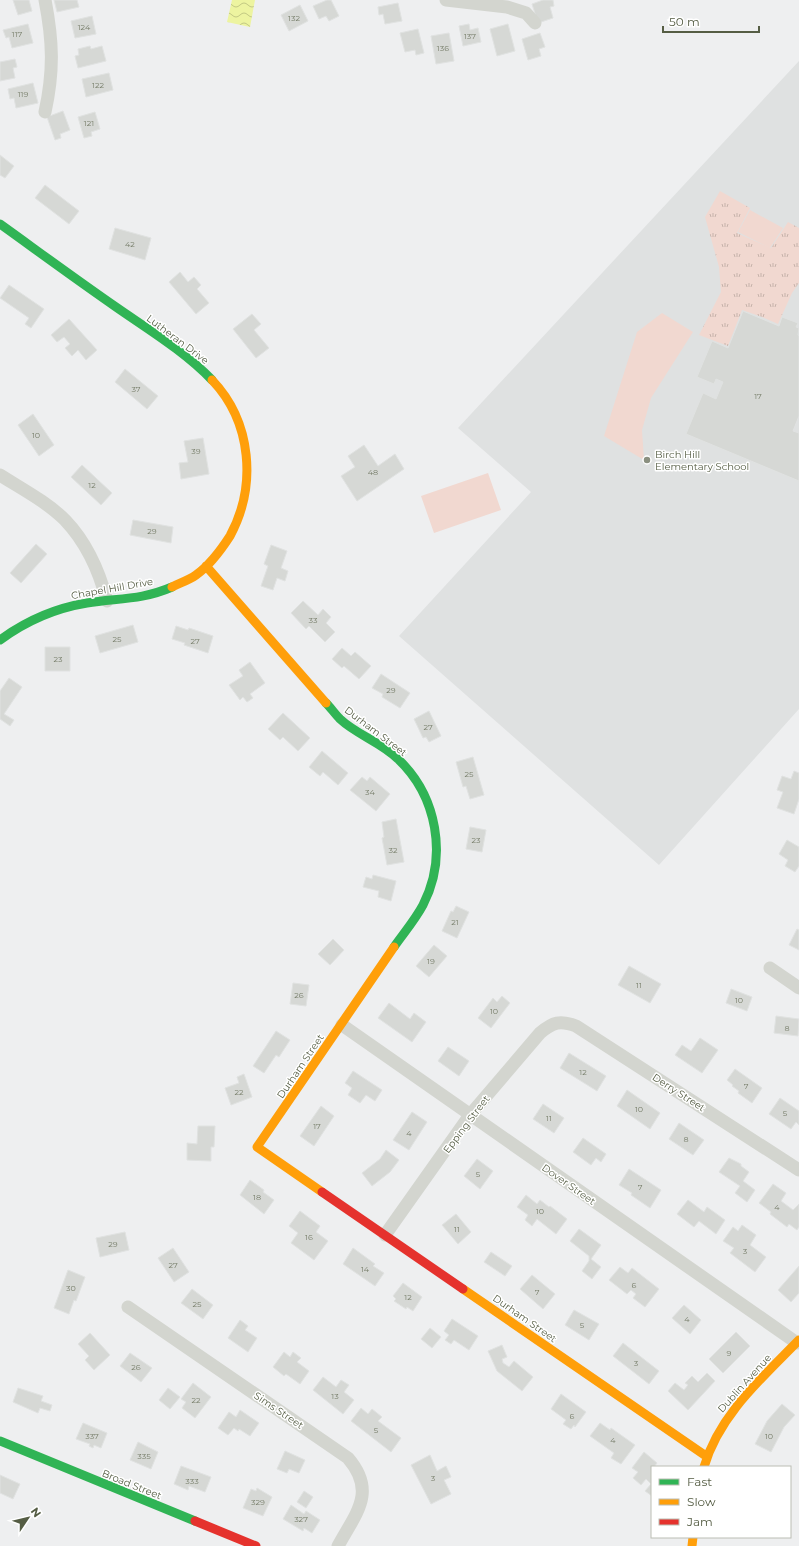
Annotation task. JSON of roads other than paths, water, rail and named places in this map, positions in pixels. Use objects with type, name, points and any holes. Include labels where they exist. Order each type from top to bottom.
[{"type":"street","points":[[45,0],[50,32],[52,65],[50,89],[45,112]]},
{"type":"street","points":[[446,0],[507,7],[526,13],[535,23]]},
{"type":"street","name":"Lutheran Drive","points":[[0,224],[185,355],[215,383],[228,399],[243,435],[248,454],[247,486],[244,503],[233,529],[221,548],[206,566]]},
{"type":"street","points":[[0,475],[46,505],[64,520],[80,540],[93,560],[107,601]]},
{"type":"street","name":"Chapel Hill Drive","points":[[0,640],[25,625],[64,608],[87,603],[141,597],[158,592],[188,579],[206,566]]},
{"type":"street","name":"Durham Street","points":[[206,566],[340,719],[353,729],[386,749],[398,759],[421,787],[433,817],[436,833],[437,847],[434,876],[429,892],[417,916],[257,1148],[706,1456]]},
{"type":"street","points":[[770,968],[799,988]]},
{"type":"street","name":"Epping Street","points":[[385,1235],[470,1115],[540,1033],[548,1026],[557,1022]]},
{"type":"street","name":"Derry Street","points":[[557,1022],[576,1026],[799,1170]]},
{"type":"street","name":"Dover Street","points":[[342,1025],[798,1342]]},
{"type":"street","name":"Sims Street","points":[[128,1307],[348,1458],[359,1474],[363,1486],[363,1493],[360,1505],[338,1546]]},
{"type":"street","name":"Dublin Avenue","points":[[704,1466],[706,1456],[722,1425],[743,1399],[798,1342]]},
{"type":"street","name":"Broad Street","points":[[0,1441],[256,1546]]},
{"type":"water","points":[[232,0],[255,0],[250,27],[227,22]]},
{"type":"place","name":"Birch Hill Elementary School","points":[[647,460]]}]
